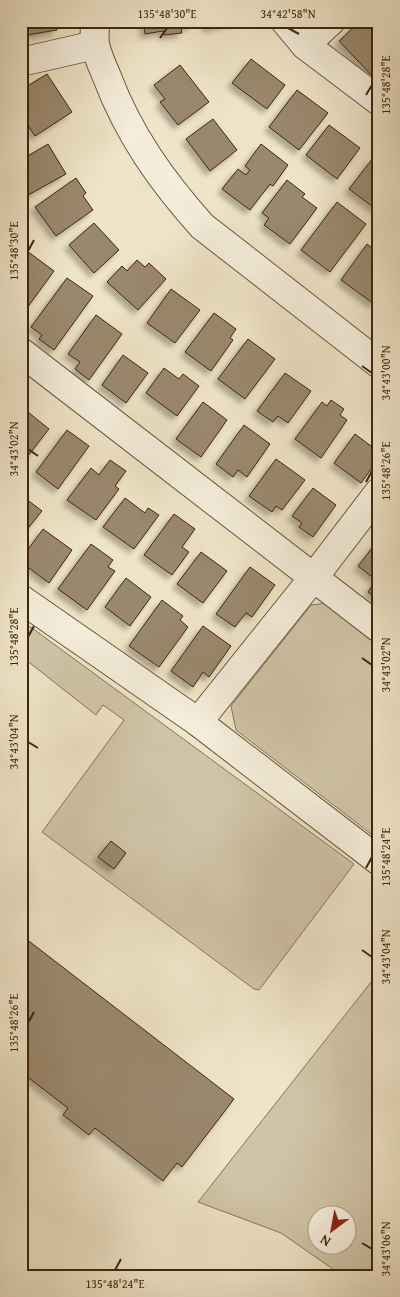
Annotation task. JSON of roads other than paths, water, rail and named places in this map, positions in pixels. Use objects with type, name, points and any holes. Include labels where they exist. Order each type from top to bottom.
[{"type":"street","points":[[285,21],[305,45],[379,101]]},
{"type":"street","points":[[305,45],[331,21]]},
{"type":"street","points":[[21,62],[95,33],[118,103],[131,129],[164,181],[202,226],[379,364]]},
{"type":"street","points":[[21,352],[379,628]]},
{"type":"street","points":[[198,722],[379,492]]},
{"type":"street","points":[[21,598],[198,722],[379,861]]}]
